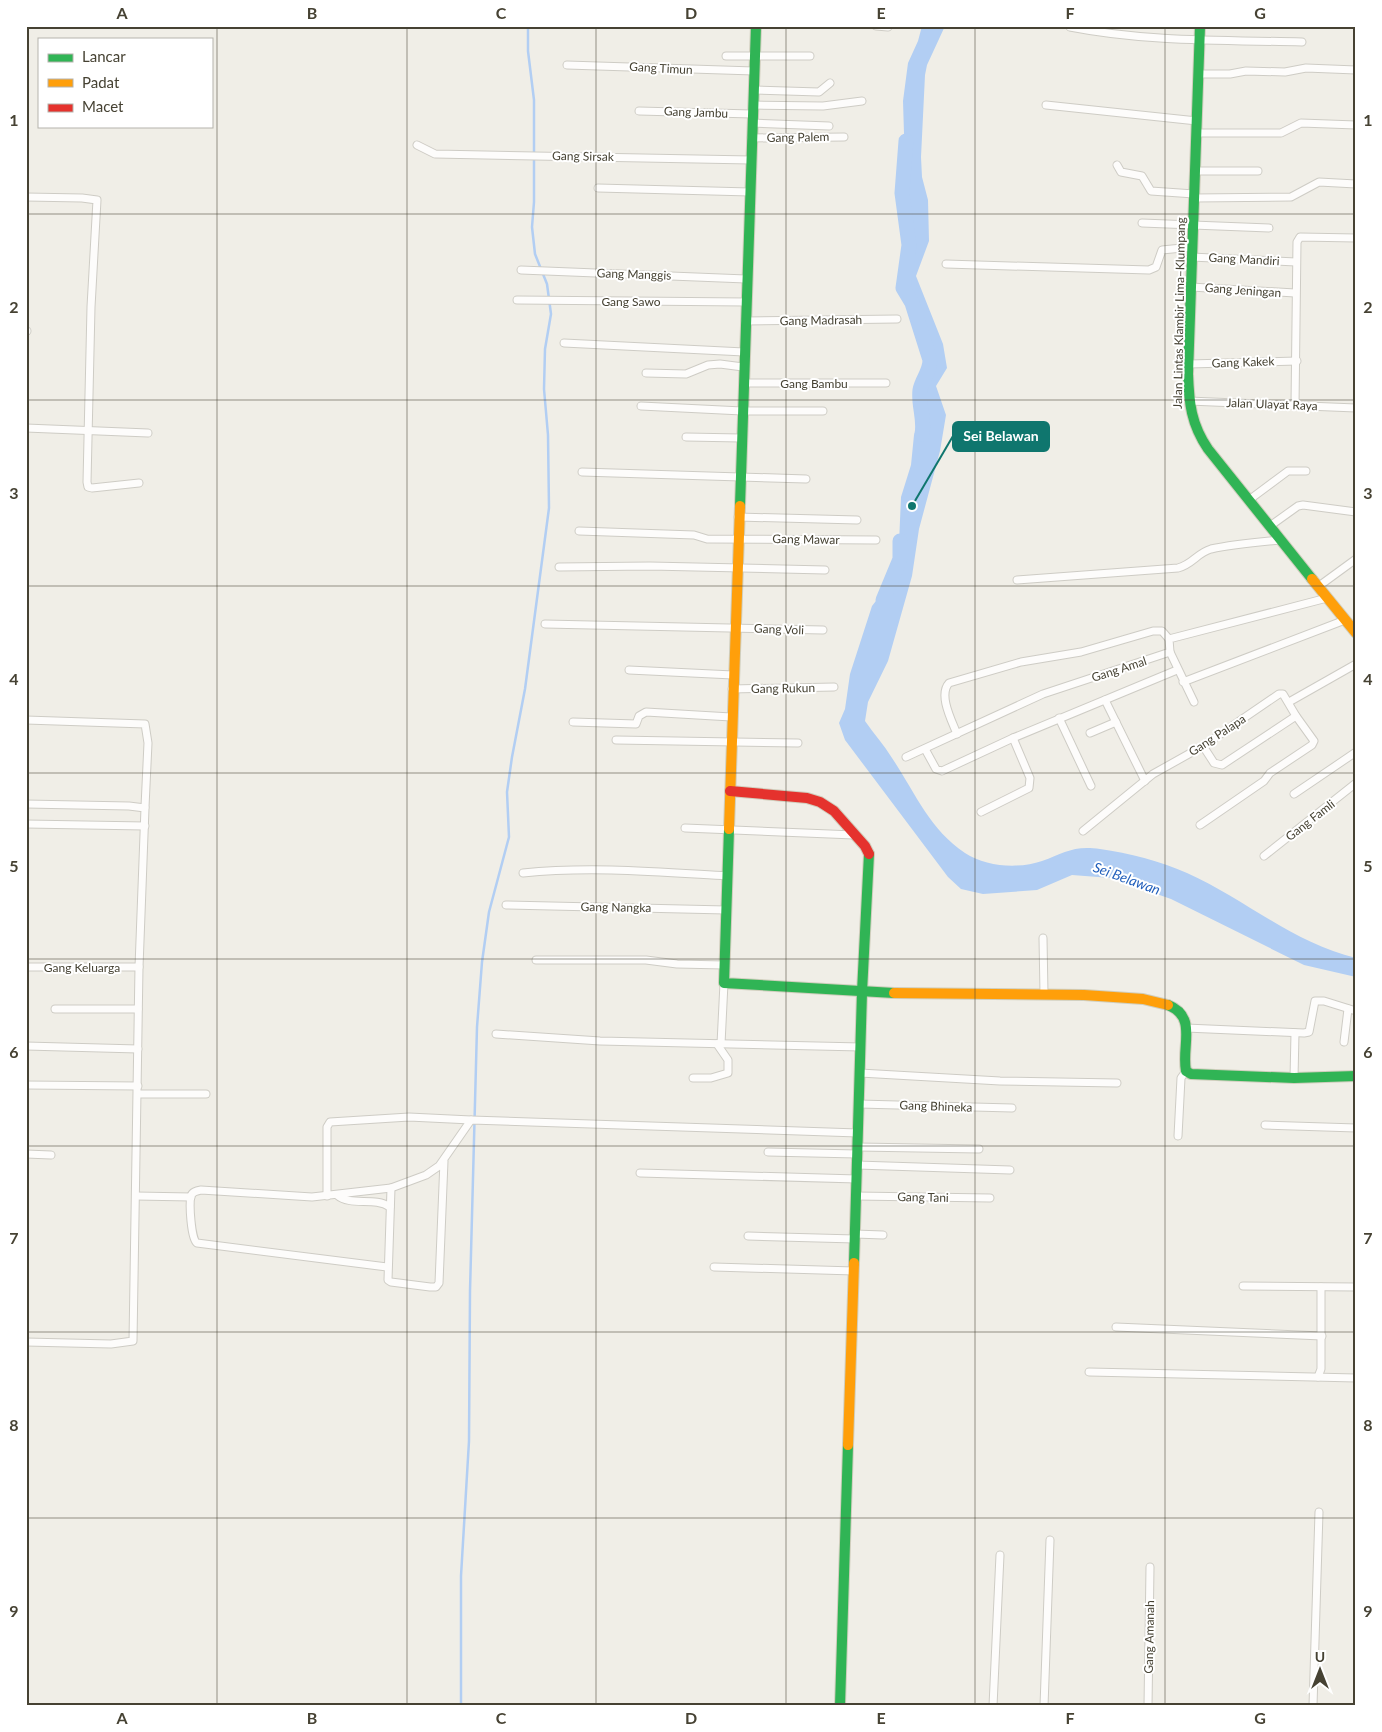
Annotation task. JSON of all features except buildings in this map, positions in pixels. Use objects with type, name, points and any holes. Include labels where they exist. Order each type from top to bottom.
[{"type":"street","points":[[693,1078],[711,1078],[728,1073],[728,1060],[719,1044],[724,984],[730,742],[756,26]]},
{"type":"street","points":[[876,26],[888,27]]},
{"type":"street","name":"Jalan Lintas Klambir Lima–Klumpang","points":[[1200,26],[1192,225],[1188,400],[1193,428],[1280,540],[1356,633]]},
{"type":"street","points":[[1070,27],[1116,34],[1199,40],[1302,42]]},
{"type":"street","points":[[726,56],[810,56]]},
{"type":"street","name":"Gang Timun","points":[[567,64],[754,71]]},
{"type":"street","points":[[1198,74],[1230,74],[1246,71],[1285,72],[1306,68],[1356,70]]},
{"type":"street","points":[[753,90],[819,92],[830,83]]},
{"type":"street","points":[[752,114],[862,101]]},
{"type":"street","points":[[1046,105],[1197,121]]},
{"type":"street","name":"Gang Jambu","points":[[639,111],[752,114]]},
{"type":"street","points":[[752,114],[829,126]]},
{"type":"street","points":[[1196,133],[1280,133],[1301,122],[1356,125]]},
{"type":"street","name":"Gang Palem","points":[[752,138],[844,137]]},
{"type":"street","name":"Gang Sirsak","points":[[417,145],[435,154],[751,160]]},
{"type":"street","points":[[1117,165],[1121,172],[1142,176],[1151,191],[1194,196],[1291,197],[1319,182],[1356,184]]},
{"type":"street","points":[[1195,171],[1258,171]]},
{"type":"street","points":[[598,188],[750,192]]},
{"type":"street","points":[[26,197],[98,200],[90,307],[88,487],[139,483]]},
{"type":"street","points":[[1142,223],[1269,228]]},
{"type":"street","points":[[1295,405],[1297,242],[1300,237],[1356,238]]},
{"type":"street","name":"Gang Mandiri","points":[[946,264],[1149,270],[1156,267],[1162,250],[1296,262]]},
{"type":"street","name":"Gang Manggis","points":[[521,270],[746,279]]},
{"type":"street","name":"Gang Jeningan","points":[[1191,287],[1295,293]]},
{"type":"street","name":"Gang Sawo","points":[[517,300],[746,302]]},
{"type":"street","name":"Gang Madrasah","points":[[745,321],[897,319]]},
{"type":"street","points":[[564,343],[744,352]]},
{"type":"street","name":"Gang Kakek","points":[[1189,364],[1297,360]]},
{"type":"street","points":[[646,373],[686,374],[708,365],[720,364],[743,367]]},
{"type":"street","name":"Gang Bambu","points":[[743,383],[886,383]]},
{"type":"street","name":"Jalan Ulayat Raya","points":[[1188,400],[1356,408]]},
{"type":"street","points":[[641,406],[742,411],[822,412]]},
{"type":"street","points":[[26,428],[148,433]]},
{"type":"street","points":[[686,437],[741,438]]},
{"type":"street","points":[[1249,500],[1288,471],[1306,471]]},
{"type":"street","points":[[582,472],[806,479]]},
{"type":"street","points":[[1270,526],[1303,505],[1356,512]]},
{"type":"street","points":[[738,517],[857,520]]},
{"type":"street","name":"Gang Mawar","points":[[579,531],[686,535],[704,538],[876,540]]},
{"type":"street","points":[[1017,580],[1178,568],[1189,565],[1195,558],[1210,550],[1280,540]]},
{"type":"street","points":[[1318,586],[1356,559]]},
{"type":"street","points":[[559,567],[650,566],[825,570]]},
{"type":"street","points":[[1169,638],[1327,598]]},
{"type":"street","points":[[1183,682],[1345,620]]},
{"type":"street","name":"Gang Voli","points":[[545,624],[823,630]]},
{"type":"street","points":[[957,734],[948,711],[945,689],[949,683],[1021,662],[1080,652],[1153,631],[1162,632],[1169,638],[1170,652],[1177,670],[1194,702]]},
{"type":"street","name":"Gang Amal","points":[[906,757],[1043,694],[1170,652]]},
{"type":"street","points":[[1200,825],[1312,745],[1313,738],[1296,716],[1289,702],[1356,664]]},
{"type":"street","points":[[629,670],[733,675]]},
{"type":"street","points":[[925,749],[936,769],[941,772],[1059,718],[1177,670]]},
{"type":"street","name":"Gang Rukun","points":[[732,688],[834,686]]},
{"type":"street","name":"Gang Palapa","points":[[1083,831],[1144,780],[1202,746],[1279,694],[1283,694],[1289,702]]},
{"type":"street","points":[[1105,700],[1144,780]]},
{"type":"street","points":[[572,722],[636,724],[639,716],[646,712],[731,717]]},
{"type":"street","points":[[1202,746],[1214,763],[1222,765],[1296,716]]},
{"type":"street","points":[[1059,718],[1091,786]]},
{"type":"street","points":[[26,720],[145,724],[148,728],[139,967],[133,1341],[112,1344],[26,1342]]},
{"type":"street","points":[[1090,733],[1116,722]]},
{"type":"street","points":[[981,812],[1029,788],[1030,778],[1013,738]]},
{"type":"street","points":[[616,740],[798,744]]},
{"type":"street","points":[[1294,794],[1356,752]]},
{"type":"street","name":"Gang Famli","points":[[1264,856],[1356,783]]},
{"type":"street","points":[[730,791],[807,798],[820,802],[834,811],[865,846],[869,854],[862,992],[840,1706]]},
{"type":"street","points":[[26,804],[145,807]]},
{"type":"street","points":[[26,824],[145,826]]},
{"type":"street","points":[[685,828],[728,828],[854,835]]},
{"type":"street","points":[[523,873],[564,869],[631,870],[727,876]]},
{"type":"street","name":"Gang Nangka","points":[[506,905],[726,910]]},
{"type":"street","points":[[1043,938],[1044,994]]},
{"type":"street","points":[[536,960],[646,960],[677,964],[724,966]]},
{"type":"street","name":"Gang Keluarga","points":[[26,967],[139,967]]},
{"type":"street","points":[[724,984],[862,992],[1044,994],[1152,1000],[1164,1003],[1178,1010],[1184,1017],[1186,1028],[1184,1064],[1186,1071]]},
{"type":"street","points":[[1186,1028],[1304,1033],[1310,1030],[1315,1000],[1318,999],[1356,1011]]},
{"type":"street","points":[[55,1009],[138,1009]]},
{"type":"street","points":[[1344,1042],[1348,1009]]},
{"type":"street","points":[[1294,1078],[1295,1033]]},
{"type":"street","points":[[496,1034],[600,1041],[861,1047]]},
{"type":"street","points":[[26,1046],[138,1049]]},
{"type":"street","points":[[1186,1071],[1197,1075],[1294,1078],[1356,1076]]},
{"type":"street","points":[[1178,1136],[1181,1078],[1186,1071]]},
{"type":"street","points":[[860,1073],[1000,1081],[1116,1083]]},
{"type":"street","points":[[26,1085],[206,1094]]},
{"type":"street","name":"Gang Bhineka","points":[[859,1104],[1012,1108]]},
{"type":"street","points":[[326,1196],[327,1127],[330,1122],[409,1118],[858,1133]]},
{"type":"street","points":[[387,1267],[197,1243],[192,1238],[191,1197],[195,1191],[201,1190],[326,1196],[391,1188],[426,1176],[444,1161],[473,1120]]},
{"type":"street","points":[[1265,1126],[1356,1128]]},
{"type":"street","points":[[768,1152],[979,1149]]},
{"type":"street","points":[[26,1154],[51,1154]]},
{"type":"street","points":[[391,1188],[388,1280],[430,1287],[436,1286],[439,1283],[445,1188],[444,1161]]},
{"type":"street","points":[[857,1165],[1010,1170]]},
{"type":"street","points":[[640,1173],[857,1179]]},
{"type":"street","points":[[337,1194],[345,1199],[370,1201],[390,1207]]},
{"type":"street","points":[[136,1196],[191,1197]]},
{"type":"street","name":"Gang Tani","points":[[856,1196],[990,1198]]},
{"type":"street","points":[[748,1236],[855,1237],[883,1235]]},
{"type":"street","points":[[714,1267],[854,1272]]},
{"type":"street","points":[[1243,1286],[1356,1287]]},
{"type":"street","points":[[1318,1377],[1321,1369],[1321,1287]]},
{"type":"street","points":[[1116,1327],[1322,1336]]},
{"type":"street","points":[[1089,1372],[1356,1378]]},
{"type":"street","points":[[1313,1706],[1319,1512]]},
{"type":"street","points":[[1044,1706],[1050,1540]]},
{"type":"street","points":[[994,1706],[1000,1554]]},
{"type":"street","name":"Gang Amanah","points":[[1148,1706],[1150,1567]]},
{"type":"water","name":"Sei Belawan","points":[[922,26],[945,26],[927,65],[925,75],[921,157],[922,177],[928,200],[929,241],[916,276],[943,344],[947,368],[936,386],[946,415],[940,451],[919,529],[912,576],[888,661],[868,702],[865,721],[889,753],[932,821],[952,843],[973,858],[993,864],[1013,866],[1033,864],[1070,850],[1091,848],[1155,861],[1187,873],[1311,942],[1356,958],[1356,977],[1304,965],[1171,899],[1111,878],[1072,875],[1037,890],[983,894],[961,889],[948,877],[845,740],[839,723],[845,709],[850,674],[872,606],[894,578],[898,567],[901,497],[911,465],[914,435],[922,414],[924,390],[933,360],[926,349],[926,334],[909,297],[906,277],[907,232],[903,101],[908,63],[918,41]]},
{"type":"waterway","points":[[461,1706],[461,1576],[469,1441],[470,1291],[477,1027],[482,962],[489,912],[509,837],[507,792],[525,689],[549,508],[548,435],[544,389],[545,349],[551,314],[547,284],[535,254],[532,227],[534,202],[534,100],[528,51],[528,26]]},
{"type":"waterway","name":"Sei Belawan","points":[[906,141],[902,193],[909,245],[903,288],[912,303],[930,360],[929,368],[920,390],[922,434]]},
{"type":"waterway","name":"Sei Belawan","points":[[883,600],[900,559],[900,541]]},
{"type":"traffic: fast","points":[[740,506],[756,26]]},
{"type":"traffic: fast","points":[[1200,26],[1188,374],[1192,413],[1194,422],[1208,449],[1312,579]]},
{"type":"traffic: fast","points":[[729,829],[724,983],[894,993]]},
{"type":"traffic: fast","points":[[854,1263],[862,992],[869,854]]},
{"type":"traffic: fast","points":[[1168,1005],[1177,1010],[1183,1017],[1186,1025],[1186,1071],[1191,1074],[1294,1078],[1356,1076]]},
{"type":"traffic: fast","points":[[840,1706],[848,1445]]},
{"type":"traffic: slow","points":[[729,829],[740,506]]},
{"type":"traffic: slow","points":[[1312,579],[1356,633]]},
{"type":"traffic: slow","points":[[894,993],[1084,995],[1143,999],[1168,1005]]},
{"type":"traffic: slow","points":[[848,1445],[854,1263]]},
{"type":"traffic: jam","points":[[730,791],[807,798],[820,802],[834,811],[865,846],[869,854]]},
{"type":"place","name":"Sei Belawan","points":[[912,506]]}]
